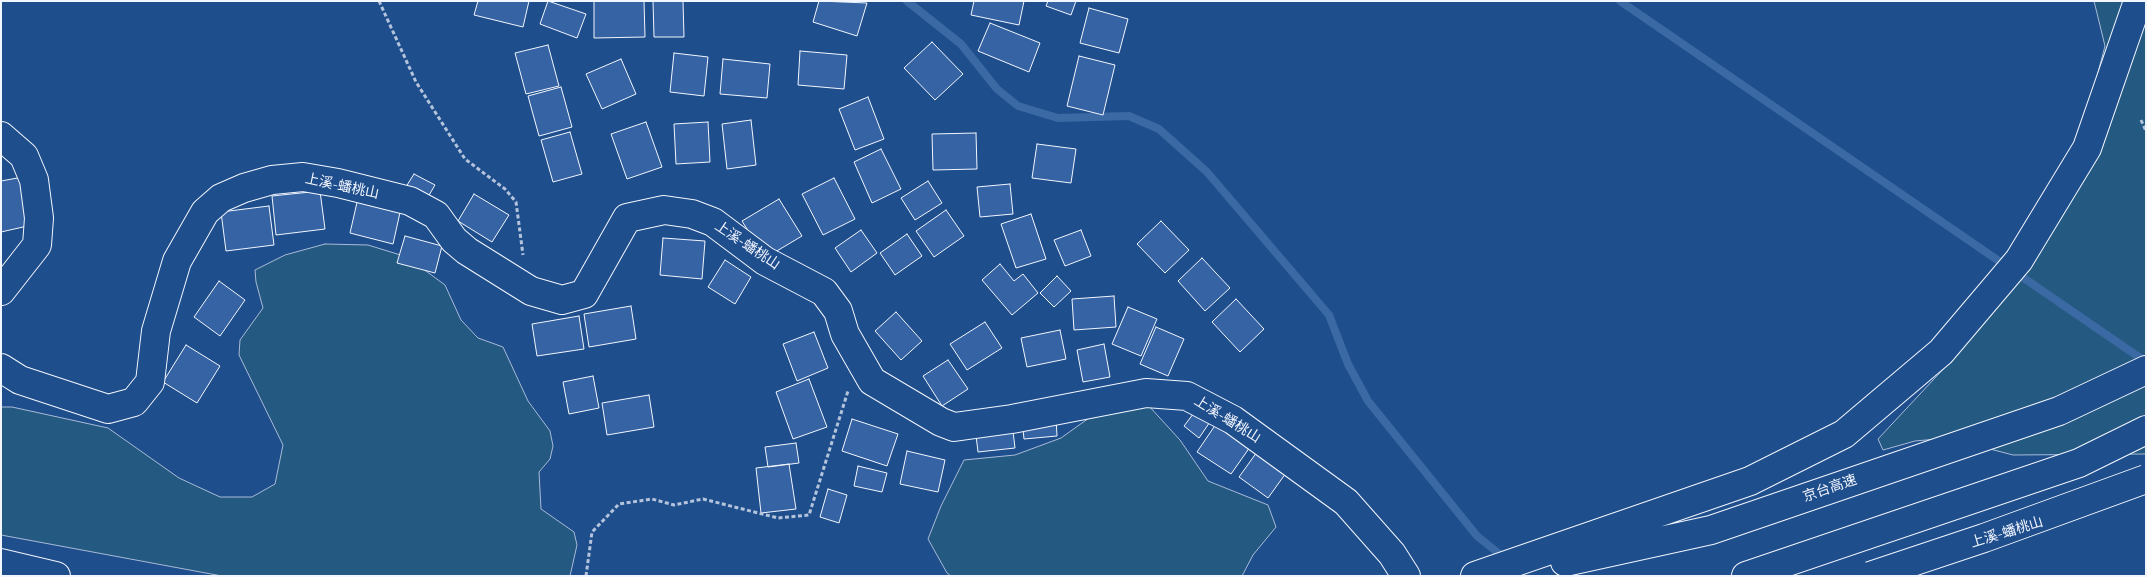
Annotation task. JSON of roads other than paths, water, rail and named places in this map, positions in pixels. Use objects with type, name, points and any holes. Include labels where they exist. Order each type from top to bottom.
[{"type":"main road","points":[[1475,576],[1750,482],[1844,434],[1941,352],[2020,260],[2087,148],[2138,1]]},
{"type":"main road","points":[[1,136],[24,156],[34,180],[39,218],[36,245],[1,291]]},
{"type":"main road","name":"上溪-蟠桃山","points":[[1,368],[20,380],[108,409],[134,402],[150,382],[156,331],[177,261],[205,212],[221,198],[244,188],[272,180],[303,177],[338,183],[410,201],[436,215],[454,240],[467,251],[531,291],[562,300],[584,294],[626,218],[664,210],[692,214],[713,222],[765,261],[824,292],[838,311],[845,334],[872,381],[941,422],[954,427],[1012,419],[1146,393],[1187,396],[1233,420],[1346,502],[1392,554],[1406,576]]},
{"type":"main road","name":"京台高速","points":[[1504,576],[1711,530],[2059,411],[2146,370]]},
{"type":"main road","points":[[1746,576],[2078,463],[2146,430]]},
{"type":"main road","points":[[1870,576],[1984,538],[2146,479]]},
{"type":"main road","name":"上溪-蟠桃山","points":[[1870,576],[2146,490]]},
{"type":"main road","points":[[1,563],[56,576]]},
{"type":"waterway","points":[[907,1],[961,44],[997,89],[1018,106],[1058,118],[1129,116],[1159,129],[1207,172],[1329,315],[1348,364],[1368,401],[1477,536],[1507,560]]},
{"type":"waterway","points":[[1620,1],[2146,362]]}]
